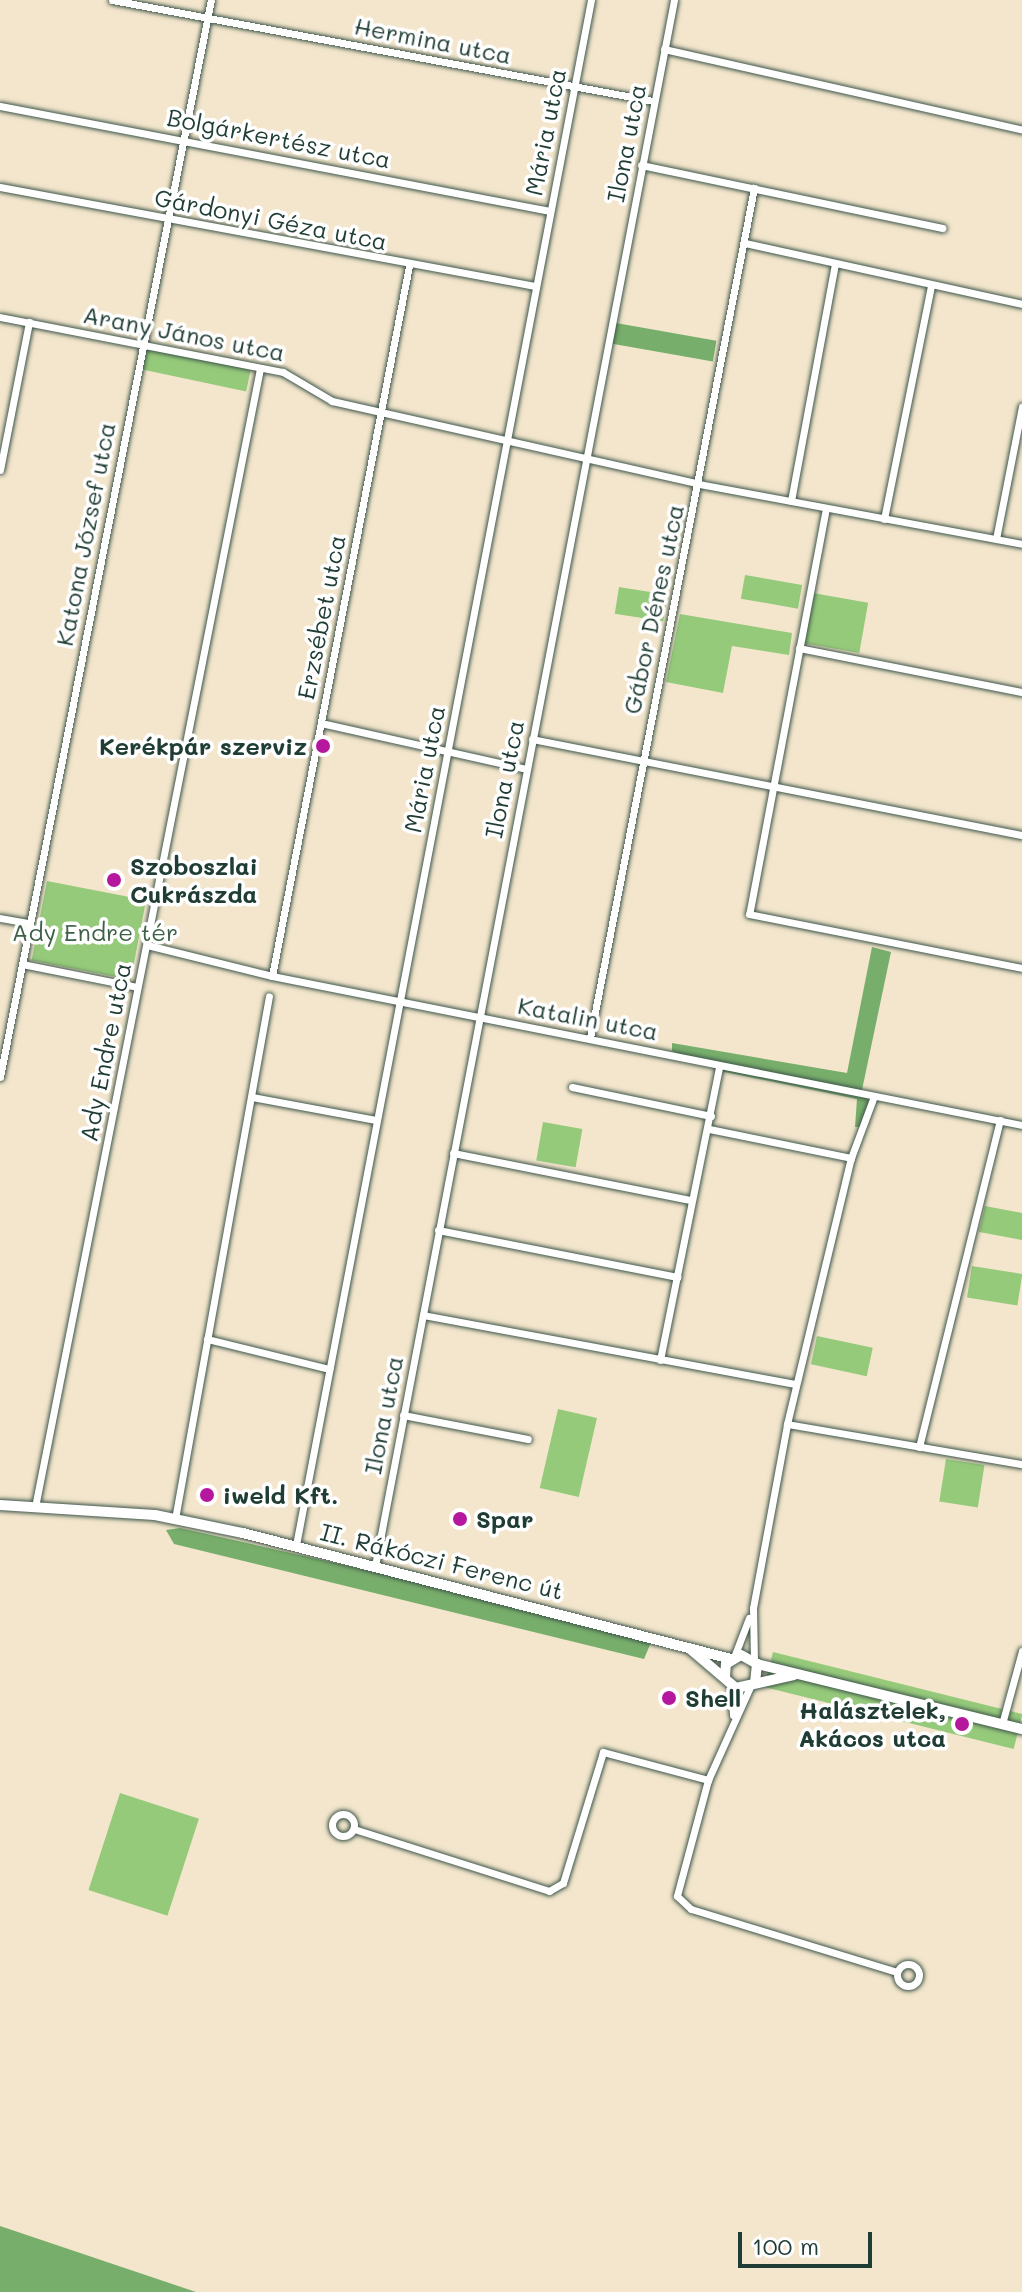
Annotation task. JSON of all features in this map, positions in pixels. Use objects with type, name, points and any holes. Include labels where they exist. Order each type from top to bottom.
[{"type":"main road","name":"II. Rákóczi Ferenc út","points":[[0,1505],[175,1519],[296,1545],[1022,1729]]},
{"type":"main road","name":"II. Rákóczi Ferenc út","points":[[682,1643],[728,1682],[753,1685],[804,1674]]},
{"type":"main road","points":[[728,1682],[733,1658]]},
{"type":"main road","points":[[753,1685],[755,1662]]},
{"type":"street","name":"Hermina utca","points":[[112,0],[653,101]]},
{"type":"street","name":"Katona József utca","points":[[0,1077],[211,0]]},
{"type":"street","name":"Mária utca","points":[[296,1545],[591,0]]},
{"type":"street","name":"Ilona utca","points":[[375,1566],[674,0]]},
{"type":"street","points":[[664,49],[1022,130]]},
{"type":"street","name":"Bolgárkertész utca","points":[[0,106],[550,211]]},
{"type":"street","points":[[641,165],[942,228]]},
{"type":"street","name":"Gárdonyi Géza utca","points":[[0,187],[409,266],[535,286]]},
{"type":"street","name":"Gábor Dénes utca","points":[[590,1038],[754,188]]},
{"type":"street","points":[[745,243],[1022,304]]},
{"type":"street","points":[[791,501],[835,264]]},
{"type":"street","name":"Erzsébet utca","points":[[272,976],[409,266]]},
{"type":"street","points":[[884,519],[931,285]]},
{"type":"street","name":"Arany János utca","points":[[0,317],[294,376],[332,401],[509,438],[699,484],[1022,544]]},
{"type":"street","points":[[0,470],[29,322]]},
{"type":"street","name":"Ady Endre utca","points":[[35,1507],[260,369]]},
{"type":"street","points":[[996,539],[1022,407]]},
{"type":"street","points":[[826,508],[749,914],[1022,968]]},
{"type":"street","points":[[799,648],[1022,692]]},
{"type":"street","points":[[321,723],[526,769]]},
{"type":"street","points":[[532,739],[1022,835]]},
{"type":"street","points":[[0,918],[29,923]]},
{"type":"street","name":"Katalin utca","points":[[147,945],[272,976],[590,1038],[719,1068],[1022,1125]]},
{"type":"street","points":[[22,964],[137,987]]},
{"type":"street","points":[[175,1519],[269,996]]},
{"type":"street","points":[[660,1360],[719,1068]]},
{"type":"street","points":[[572,1087],[711,1116]]},
{"type":"street","points":[[733,1658],[753,1608],[796,1384],[851,1158],[874,1096]]},
{"type":"street","points":[[252,1097],[376,1120]]},
{"type":"street","points":[[919,1447],[1000,1120]]},
{"type":"street","points":[[709,1129],[851,1158]]},
{"type":"street","points":[[453,1153],[691,1200]]},
{"type":"street","points":[[438,1230],[677,1277]]},
{"type":"street","points":[[423,1315],[796,1384]]},
{"type":"street","points":[[207,1339],[329,1369]]},
{"type":"street","points":[[403,1415],[528,1439]]},
{"type":"street","points":[[787,1424],[1022,1464]]},
{"type":"street","points":[[753,1608],[755,1662]]},
{"type":"street","points":[[1002,1724],[1022,1651]]},
{"type":"street","points":[[728,1682],[732,1718]]},
{"type":"street","points":[[753,1685],[732,1718],[708,1780],[675,1888],[681,1903],[897,1972]]},
{"type":"street","points":[[354,1829],[549,1891],[563,1883],[603,1752],[708,1780]]},
{"type":"green space","points":[[616,323],[716,341],[713,361],[612,344]]},
{"type":"green space","points":[[147,348],[251,370],[246,392],[142,370]]},
{"type":"green space","points":[[745,575],[802,585],[798,609],[741,599]]},
{"type":"green space","points":[[619,587],[667,595],[663,621],[615,614]]},
{"type":"green space","points":[[813,593],[868,603],[859,653],[804,643]]},
{"type":"green space","points":[[680,614],[792,633],[789,655],[732,646],[723,693],[666,682]]},
{"type":"green space","name":"Ady Endre tér","points":[[47,881],[146,900],[131,980],[32,961]]},
{"type":"green space","points":[[872,947],[891,952],[862,1090],[869,1102],[861,1127],[855,1127],[857,1099],[725,1072],[672,1051],[672,1043],[847,1073]]},
{"type":"green space","points":[[543,1122],[582,1129],[576,1167],[536,1160]]},
{"type":"green space","points":[[985,1206],[1022,1213],[1022,1240],[979,1232]]},
{"type":"green space","points":[[972,1266],[1022,1274],[1017,1306],[967,1298]]},
{"type":"green space","points":[[817,1336],[873,1348],[867,1376],[811,1364]]},
{"type":"green space","points":[[558,1409],[597,1418],[579,1497],[540,1488]]},
{"type":"green space","points":[[946,1459],[985,1465],[978,1508],[939,1501]]},
{"type":"green space","points":[[180,1528],[652,1640],[644,1659],[174,1544],[166,1530]]},
{"type":"green space","points":[[773,1652],[1022,1714],[1014,1749],[764,1687]]},
{"type":"green space","points":[[120,1793],[199,1819],[167,1916],[88,1890]]},
{"type":"green space","points":[[0,2226],[196,2292],[0,2292]]},
{"type":"place","name":"Kerékpár szerviz","points":[[323,746]]},
{"type":"place","name":"Szoboszlai Cukrászda","points":[[114,880]]},
{"type":"place","name":"iweld Kft.","points":[[207,1495]]},
{"type":"place","name":"Spar","points":[[460,1519]]},
{"type":"place","name":"Shell","points":[[669,1698]]},
{"type":"place","name":"Halásztelek, Akácos utca","points":[[962,1724]]}]
